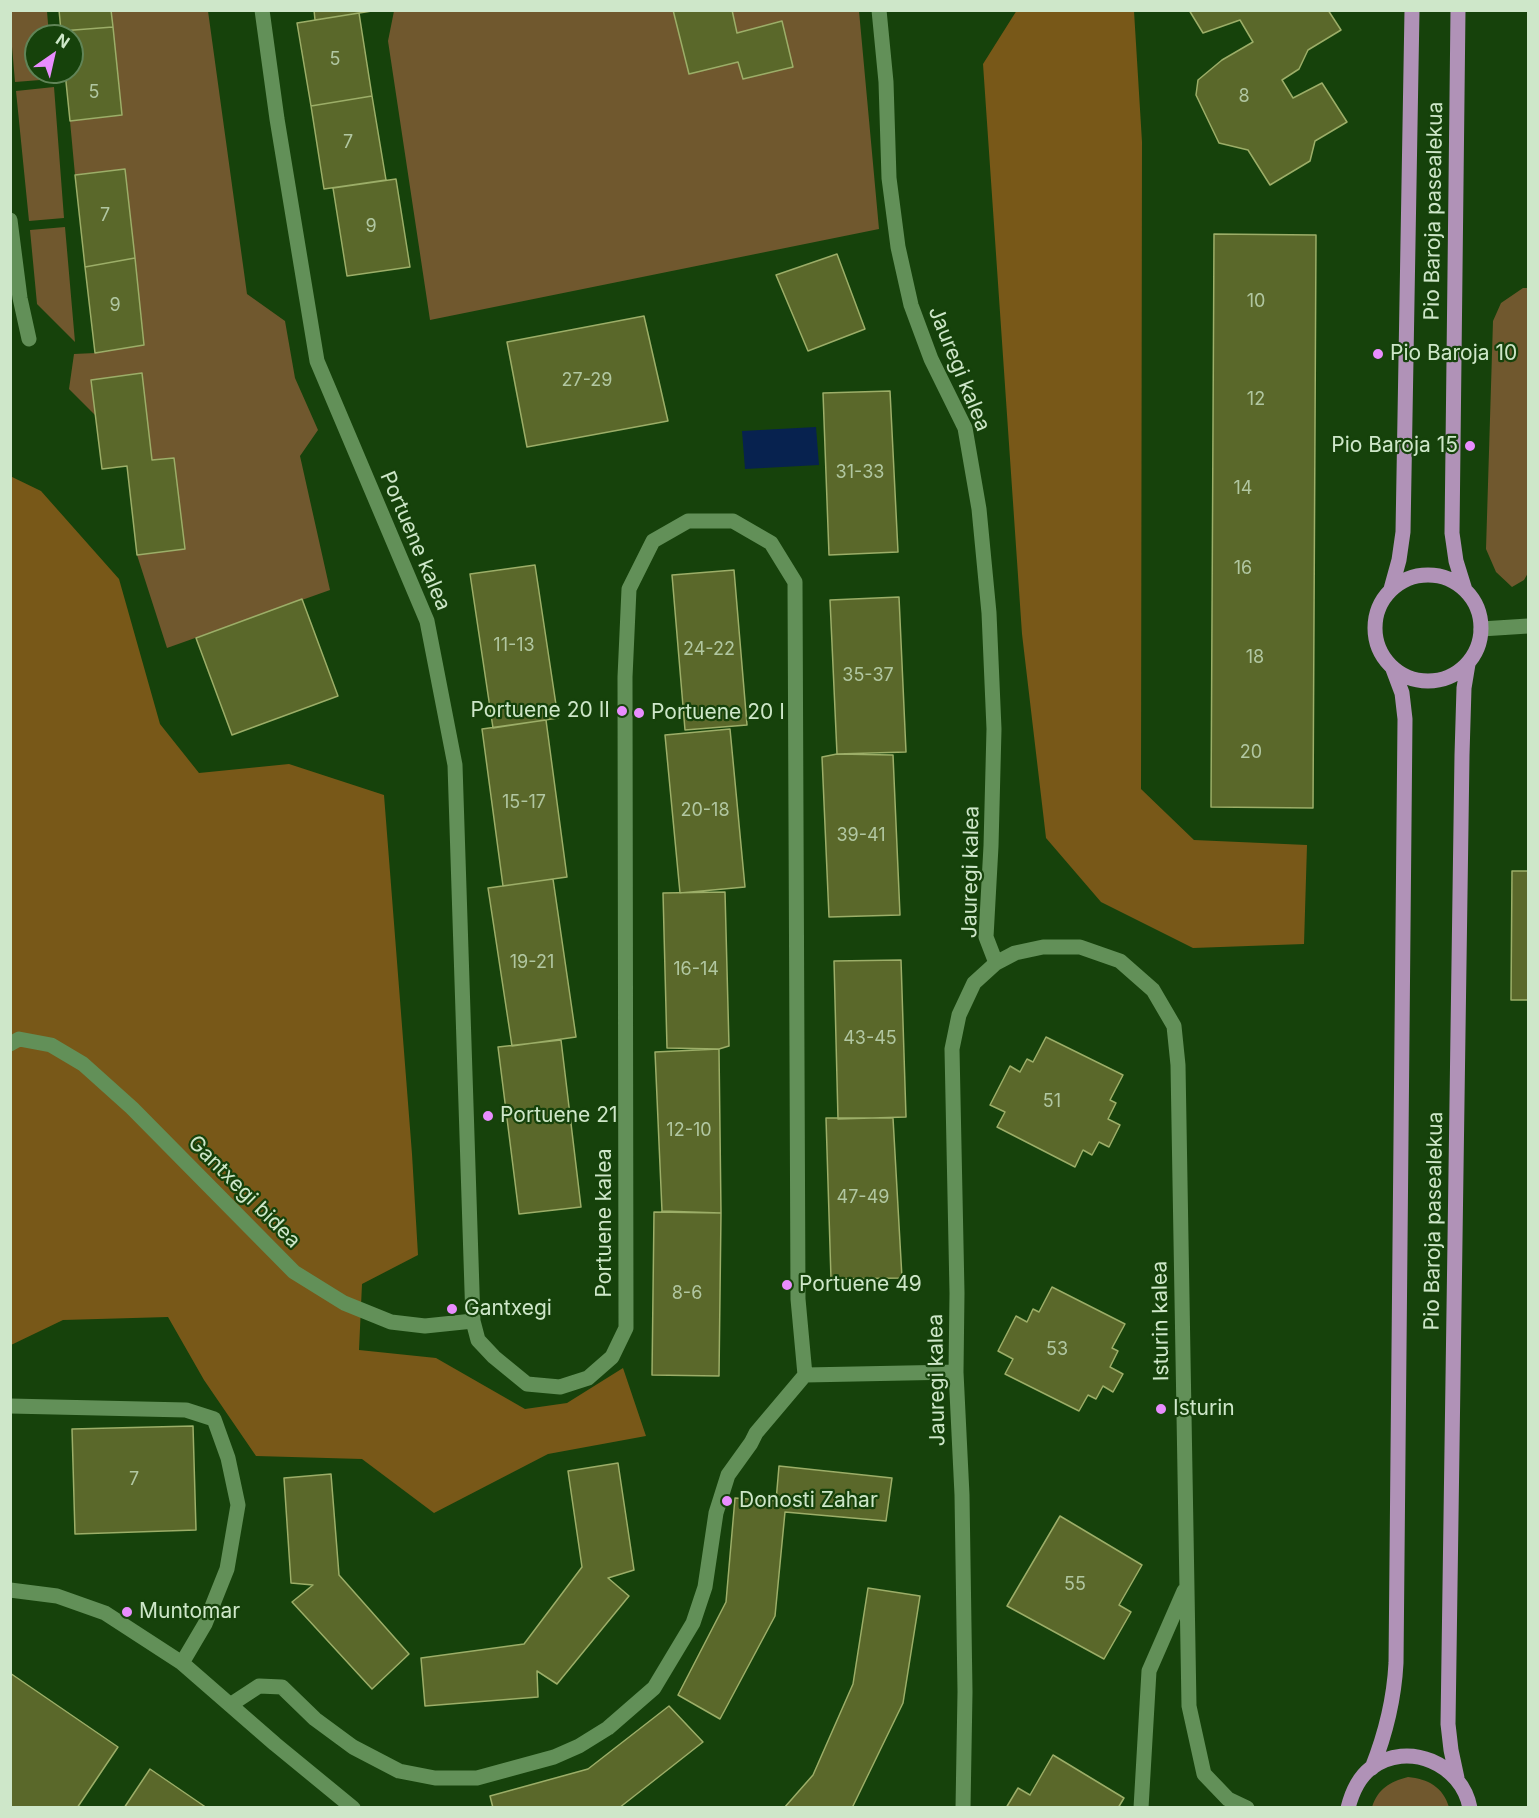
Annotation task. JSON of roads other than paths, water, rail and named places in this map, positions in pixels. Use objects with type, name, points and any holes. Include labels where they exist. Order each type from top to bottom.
[{"type":"main road","name":"Pio Baroja pasealekua","points":[[1391,589],[1399,561],[1404,510],[1412,10]]},
{"type":"main road","name":"Pio Baroja pasealekua","points":[[1458,10],[1452,533],[1456,561],[1465,590]]},
{"type":"main road","points":[[1428,575],[1441,576],[1465,590],[1474,601],[1480,615],[1481,629],[1480,642],[1468,664],[1445,679],[1431,682],[1417,681],[1393,669],[1383,658],[1374,629],[1381,601],[1391,589],[1408,579],[1428,575]]},
{"type":"main road","name":"Pio Baroja pasealekua","points":[[1457,1778],[1448,1724],[1461,755],[1464,688],[1468,664]]},
{"type":"main road","name":"Pio Baroja pasealekua","points":[[1371,1768],[1389,1717],[1396,1663],[1405,719],[1402,693],[1393,669]]},
{"type":"main road","name":"Pio Baroja pasealekua","points":[[1347,1808],[1360,1779],[1371,1768],[1385,1760],[1400,1756],[1416,1756],[1431,1760],[1457,1778],[1465,1790],[1470,1808]]},
{"type":"street","name":"Portuene kalea","points":[[262,10],[317,361],[427,621],[454,765],[473,1321],[478,1340],[494,1357],[527,1383],[560,1386],[588,1378],[612,1358],[626,1328],[625,677],[629,589],[652,541],[688,521],[733,521],[771,543],[795,582],[798,1299],[805,1375]]},
{"type":"street","name":"Jauregi kalea","points":[[879,10],[886,82],[889,178],[898,247],[911,305],[931,359],[964,428],[980,510],[989,613],[994,729],[987,937],[996,963],[974,983],[959,1015],[952,1049],[957,1293],[956,1372],[965,1692],[963,1808]]},
{"type":"street","points":[[10,220],[20,298],[29,339]]},
{"type":"street","points":[[1481,629],[1528,626]]},
{"type":"street","name":"Isturin kalea","points":[[996,963],[1015,953],[1043,947],[1080,947],[1120,961],[1153,990],[1174,1026],[1178,1065],[1189,1706],[1204,1774],[1228,1799],[1246,1808]]},
{"type":"street","name":"Gantxegi bidea","points":[[10,1044],[19,1039],[51,1045],[83,1064],[132,1108],[294,1272],[344,1303],[391,1322],[424,1326],[473,1321]]},
{"type":"street","points":[[230,1706],[258,1686],[282,1687],[315,1719],[353,1747],[399,1771],[435,1778],[477,1778],[554,1757],[579,1746],[608,1728],[654,1688],[693,1623],[705,1587],[716,1513],[728,1475],[756,1433],[805,1375],[956,1372]]},
{"type":"street","points":[[10,1406],[186,1410],[214,1419],[228,1458],[238,1505],[227,1569],[205,1624],[182,1663]]},
{"type":"street","points":[[1141,1808],[1149,1671],[1187,1585]]},
{"type":"street","points":[[10,1590],[57,1596],[105,1613],[182,1663],[353,1808]]},
{"type":"water","points":[[816,427],[819,465],[745,469],[742,431]]},
{"type":"place","name":"Pio Baroja 10","points":[[1378,354]]},
{"type":"place","name":"Pio Baroja 15","points":[[1470,446]]},
{"type":"place","name":"Portuene 20 II","points":[[622,711]]},
{"type":"place","name":"Portuene 20 I","points":[[639,713]]},
{"type":"place","name":"Portuene 21","points":[[488,1116]]},
{"type":"place","name":"Portuene 49","points":[[787,1285]]},
{"type":"place","name":"Gantxegi","points":[[452,1309]]},
{"type":"place","name":"Isturin","points":[[1161,1409]]},
{"type":"place","name":"Donosti Zahar","points":[[727,1501]]},
{"type":"place","name":"Muntomar","points":[[127,1612]]}]
